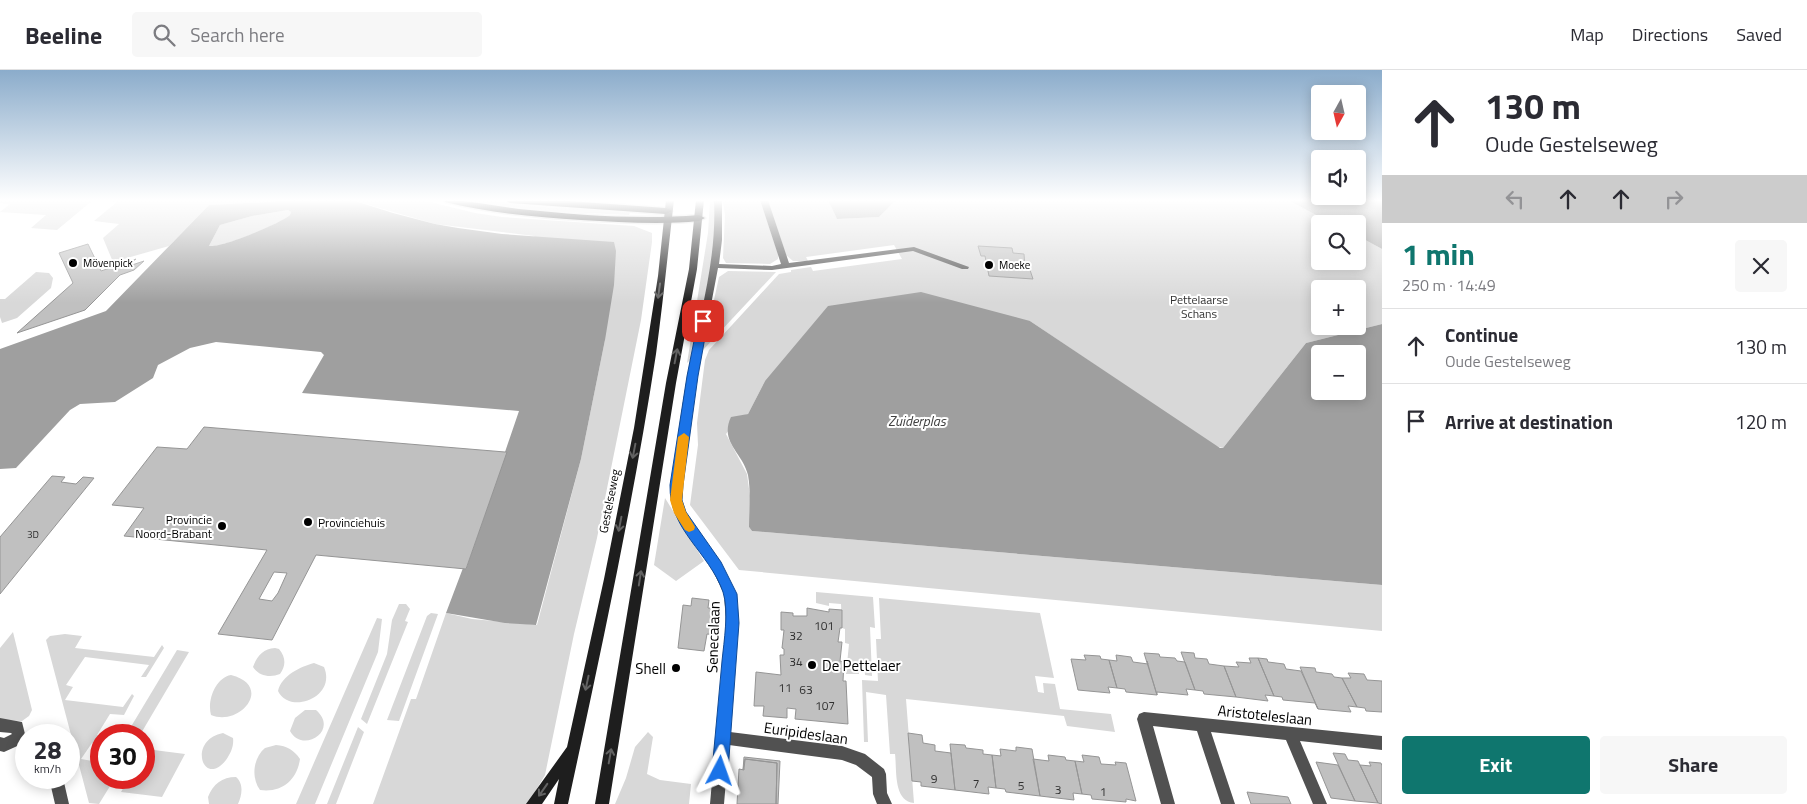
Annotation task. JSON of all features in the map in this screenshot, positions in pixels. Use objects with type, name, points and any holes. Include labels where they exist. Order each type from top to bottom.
[{"type":"main road","name":"Gestelseweg","points":[[561,804],[640,422],[667,234]]},
{"type":"main road","points":[[602,804],[697,234]]},
{"type":"main road","points":[[533,804],[573,747]]},
{"type":"street","name":"Senecalaan","points":[[717,804],[732,623],[730,594],[716,566],[680,513],[676,500],[676,485],[695,358],[716,266],[720,234]]},
{"type":"street","points":[[775,234],[786,266]]},
{"type":"street","points":[[914,249],[922,242]]},
{"type":"street","points":[[716,266],[772,268],[914,249],[965,267]]},
{"type":"street","name":"Aristoteleslaan","points":[[1168,804],[1144,719],[1382,743]]},
{"type":"street","points":[[1201,724],[1228,804]]},
{"type":"street","points":[[0,725],[15,727]]},
{"type":"street","points":[[1290,734],[1320,804]]},
{"type":"street","name":"Euripideslaan","points":[[723,738],[842,752],[860,759],[878,774],[880,794],[885,804]]},
{"type":"street","points":[[0,744],[4,745],[15,742]]},
{"type":"street","points":[[59,789],[62,804]]},
{"type":"green space","points":[[107,234],[180,234],[169,246],[113,262],[103,238]]},
{"type":"green space","points":[[215,234],[250,234],[216,246],[209,246]]},
{"type":"green space","points":[[520,234],[652,234],[641,320],[597,538],[574,634],[545,775],[528,804],[373,804],[411,699],[416,699],[446,613],[472,619],[537,625],[581,459],[605,340],[534,236]]},
{"type":"green space","points":[[708,234],[715,234],[713,260],[705,300],[691,359],[687,363]]},
{"type":"green space","points":[[724,234],[771,234],[778,254],[778,259],[770,264],[726,263],[723,258]]},
{"type":"green space","name":"Pettelaarse Schans","points":[[779,234],[1311,234],[1311,270],[1366,270],[1366,240],[1382,249],[1382,324],[1366,328],[1366,280],[1311,280],[1311,335],[1338,335],[1306,343],[1223,448],[1215,446],[1030,321],[765,381],[748,414],[739,417],[726,434],[747,474],[750,496],[749,527],[752,531],[1382,585],[1382,631],[739,570],[690,505],[698,445],[697,423],[705,360],[709,350],[779,274],[811,267],[813,271],[902,259],[894,245],[806,257],[808,261],[793,261],[786,255]]},
{"type":"green space","points":[[728,271],[776,272],[703,350],[719,277]]},
{"type":"green space","points":[[36,272],[49,273],[53,278],[51,288],[17,318],[2,323],[0,299],[5,299]]},
{"type":"green space","points":[[665,498],[704,561],[676,581],[654,565]]},
{"type":"green space","points":[[816,592],[873,597],[875,628],[870,627],[872,676],[865,675],[864,664],[859,663],[859,674],[846,674],[849,644],[845,643],[845,629],[842,628],[841,604],[829,603],[829,606],[816,603]]},
{"type":"green space","points":[[879,598],[1040,613],[1054,678],[1035,676],[1038,692],[1044,693],[1043,683],[1055,684],[1060,709],[1111,714],[1115,732],[1067,726],[1064,716],[906,699],[914,803],[907,801],[902,797],[897,784],[895,754],[890,754],[886,695],[866,692],[868,742],[864,742],[862,680],[878,681],[876,639],[881,639]]},
{"type":"green space","points":[[399,604],[406,604],[410,609],[405,621],[408,622],[367,724],[361,719],[387,654],[392,620]]},
{"type":"green space","points":[[431,613],[438,614],[399,721],[387,720],[427,616]]},
{"type":"green space","points":[[377,618],[382,619],[378,652],[315,804],[296,804]]},
{"type":"green space","points":[[13,632],[32,710],[29,716],[22,721],[0,720],[0,648]]},
{"type":"green space","points":[[65,634],[82,636],[75,648],[154,657],[162,645],[164,648],[146,677],[141,677],[149,665],[85,657],[66,685],[73,687],[65,700],[123,707],[132,694],[134,696],[124,715],[110,714],[104,724],[90,724],[90,746],[81,759],[90,761],[90,789],[108,789],[99,804],[89,803],[80,769],[80,724],[68,724],[46,640],[50,636]]},
{"type":"green space","points":[[279,649],[284,658],[284,665],[280,674],[269,676],[258,672],[253,667],[256,660],[267,650]]},
{"type":"green space","points":[[177,650],[189,652],[146,724],[133,724]]},
{"type":"green space","points":[[314,663],[324,667],[326,678],[324,687],[318,695],[310,700],[301,702],[292,702],[284,698],[278,691],[283,680],[298,669]]},
{"type":"green space","points":[[231,675],[244,680],[250,688],[251,696],[248,704],[241,711],[232,715],[222,717],[211,715],[210,703],[213,691],[225,677]]},
{"type":"green space","points":[[305,710],[316,710],[322,718],[324,725],[321,732],[310,740],[296,738],[290,731],[295,718]]},
{"type":"green space","points":[[358,727],[364,732],[336,804],[327,804]]},
{"type":"green space","points":[[648,732],[653,737],[647,774],[660,780],[691,784],[689,804],[615,804],[626,778],[635,747]]},
{"type":"green space","points":[[223,733],[233,738],[232,749],[226,760],[218,767],[211,769],[205,766],[202,760],[202,752],[205,744],[212,737]]},
{"type":"green space","points":[[276,745],[287,747],[300,759],[296,773],[282,787],[260,790],[254,774],[258,757],[265,748]]},
{"type":"green space","points":[[155,750],[185,754],[162,797],[121,792],[123,789],[155,789]]},
{"type":"green space","points":[[236,777],[242,790],[238,804],[209,804],[208,797],[215,785],[226,778]]},
{"type":"water","points":[[181,234],[215,234],[209,246],[216,246],[252,234],[506,234],[614,242],[616,251],[614,285],[581,459],[536,625],[505,623],[446,613],[463,568],[466,569],[519,411],[302,393],[324,355],[321,352],[216,342],[190,348],[158,365],[153,378],[115,402],[80,404],[70,410],[16,468],[0,469],[0,349],[106,311]]},
{"type":"water","points":[[1366,234],[1382,234],[1382,249],[1366,240]]},
{"type":"water","name":"Zuiderplas","points":[[921,292],[1030,321],[1220,448],[1223,448],[1306,343],[1338,335],[1366,335],[1366,328],[1382,324],[1382,585],[752,531],[749,527],[750,494],[748,475],[742,460],[730,441],[728,426],[731,417],[748,414],[765,381],[828,306]]},
{"type":"building","points":[[88,244],[101,271],[136,259],[129,266],[144,261],[134,270],[120,275],[85,310],[17,333],[73,283],[59,253]]},
{"type":"building","points":[[978,246],[1012,248],[1013,253],[1024,254],[1025,267],[1029,267],[1033,279],[989,276],[985,256],[981,256]]},
{"type":"building","name":"Provinciehuis","points":[[204,427],[507,452],[466,569],[316,555],[272,640],[218,634],[267,550],[124,536],[144,508],[112,505],[157,447],[187,449]],"holes":[[[274,572],[287,573],[278,593],[272,601],[259,599]]]},
{"type":"building","points":[[52,476],[65,477],[61,482],[76,484],[83,477],[94,478],[0,594],[0,537]]},
{"type":"building","points":[[692,598],[709,600],[708,608],[720,609],[718,635],[707,634],[704,651],[678,648],[683,605],[691,606]]},
{"type":"building","name":"De Pettelaer","points":[[807,608],[829,612],[829,609],[842,610],[842,628],[840,628],[838,642],[842,642],[840,661],[844,662],[843,681],[846,681],[848,724],[795,719],[796,709],[787,708],[787,718],[763,716],[764,706],[754,706],[756,672],[781,675],[780,655],[784,655],[784,649],[782,648],[784,630],[781,630],[781,612],[793,613],[793,616],[807,616]]},
{"type":"building","points":[[1181,652],[1194,653],[1195,658],[1207,659],[1209,664],[1224,666],[1236,697],[1204,694],[1203,691],[1195,690]]},
{"type":"building","points":[[1144,653],[1159,654],[1160,657],[1175,658],[1177,661],[1185,662],[1195,690],[1186,689],[1188,695],[1157,692],[1157,695]]},
{"type":"building","points":[[1084,655],[1100,656],[1101,659],[1109,660],[1117,688],[1108,687],[1110,693],[1078,690],[1071,659],[1086,660]]},
{"type":"building","points":[[1116,655],[1131,657],[1133,662],[1148,664],[1157,695],[1126,692],[1125,689],[1117,688],[1109,660],[1117,661]]},
{"type":"building","points":[[1249,658],[1258,658],[1274,696],[1265,695],[1268,701],[1236,697],[1224,666],[1239,667],[1236,662],[1251,663]]},
{"type":"building","points":[[1258,658],[1267,659],[1268,662],[1284,664],[1286,669],[1301,671],[1318,709],[1315,703],[1283,700],[1282,697],[1274,696]]},
{"type":"building","points":[[1300,667],[1315,668],[1316,672],[1332,674],[1334,677],[1342,678],[1357,707],[1348,706],[1351,712],[1318,709]]},
{"type":"building","points":[[1348,673],[1364,674],[1367,680],[1382,681],[1382,712],[1366,711],[1365,708],[1357,707],[1342,678],[1351,678]]},
{"type":"building","points":[[908,733],[922,735],[923,743],[935,745],[935,751],[951,753],[955,790],[921,786],[921,782],[912,781]]},
{"type":"building","points":[[950,744],[965,745],[966,748],[983,750],[983,754],[992,755],[996,788],[988,787],[989,794],[955,790]]},
{"type":"building","points":[[1016,747],[1032,749],[1040,796],[1006,792],[1005,789],[996,788],[992,755],[1001,756],[1000,749],[1016,751]]},
{"type":"building","points":[[1333,753],[1345,754],[1348,760],[1358,761],[1378,803],[1355,801]]},
{"type":"building","points":[[1048,755],[1065,757],[1066,760],[1075,761],[1082,794],[1073,793],[1074,800],[1040,796],[1033,759],[1049,761]]},
{"type":"building","points":[[1082,755],[1099,757],[1101,764],[1116,765],[1115,762],[1126,763],[1136,801],[1126,799],[1126,802],[1092,799],[1091,795],[1082,794],[1075,761],[1084,762]]},
{"type":"building","points":[[744,757],[780,761],[778,804],[776,804],[777,763],[745,759],[743,770]]},
{"type":"building","points":[[745,759],[777,763],[776,804],[737,804],[739,769],[744,770]]},
{"type":"building","points":[[1316,762],[1338,765],[1355,801],[1331,798]]},
{"type":"building","points":[[1369,762],[1381,763],[1382,766],[1382,804],[1378,803],[1360,765],[1371,766]]},
{"type":"building","points":[[1247,792],[1288,797],[1291,804],[1251,804]]},
{"type":"slow traffic","points":[[684,437],[676,485],[676,500],[680,513],[689,527]]},
{"type":"place","name":"Mövenpick","points":[[73,263]]},
{"type":"place","name":"Moeke","points":[[989,265]]},
{"type":"place","name":"Provinciehuis","points":[[308,522]]},
{"type":"place","name":"Provincie Noord-Brabant","points":[[222,526]]},
{"type":"place","name":"De Pettelaer","points":[[812,665]]},
{"type":"place","name":"Shell","points":[[676,668]]},
{"type":"route","points":[[703,321],[692,376],[676,485],[676,500],[680,513],[723,577],[730,594],[732,623],[720,771]]}]
